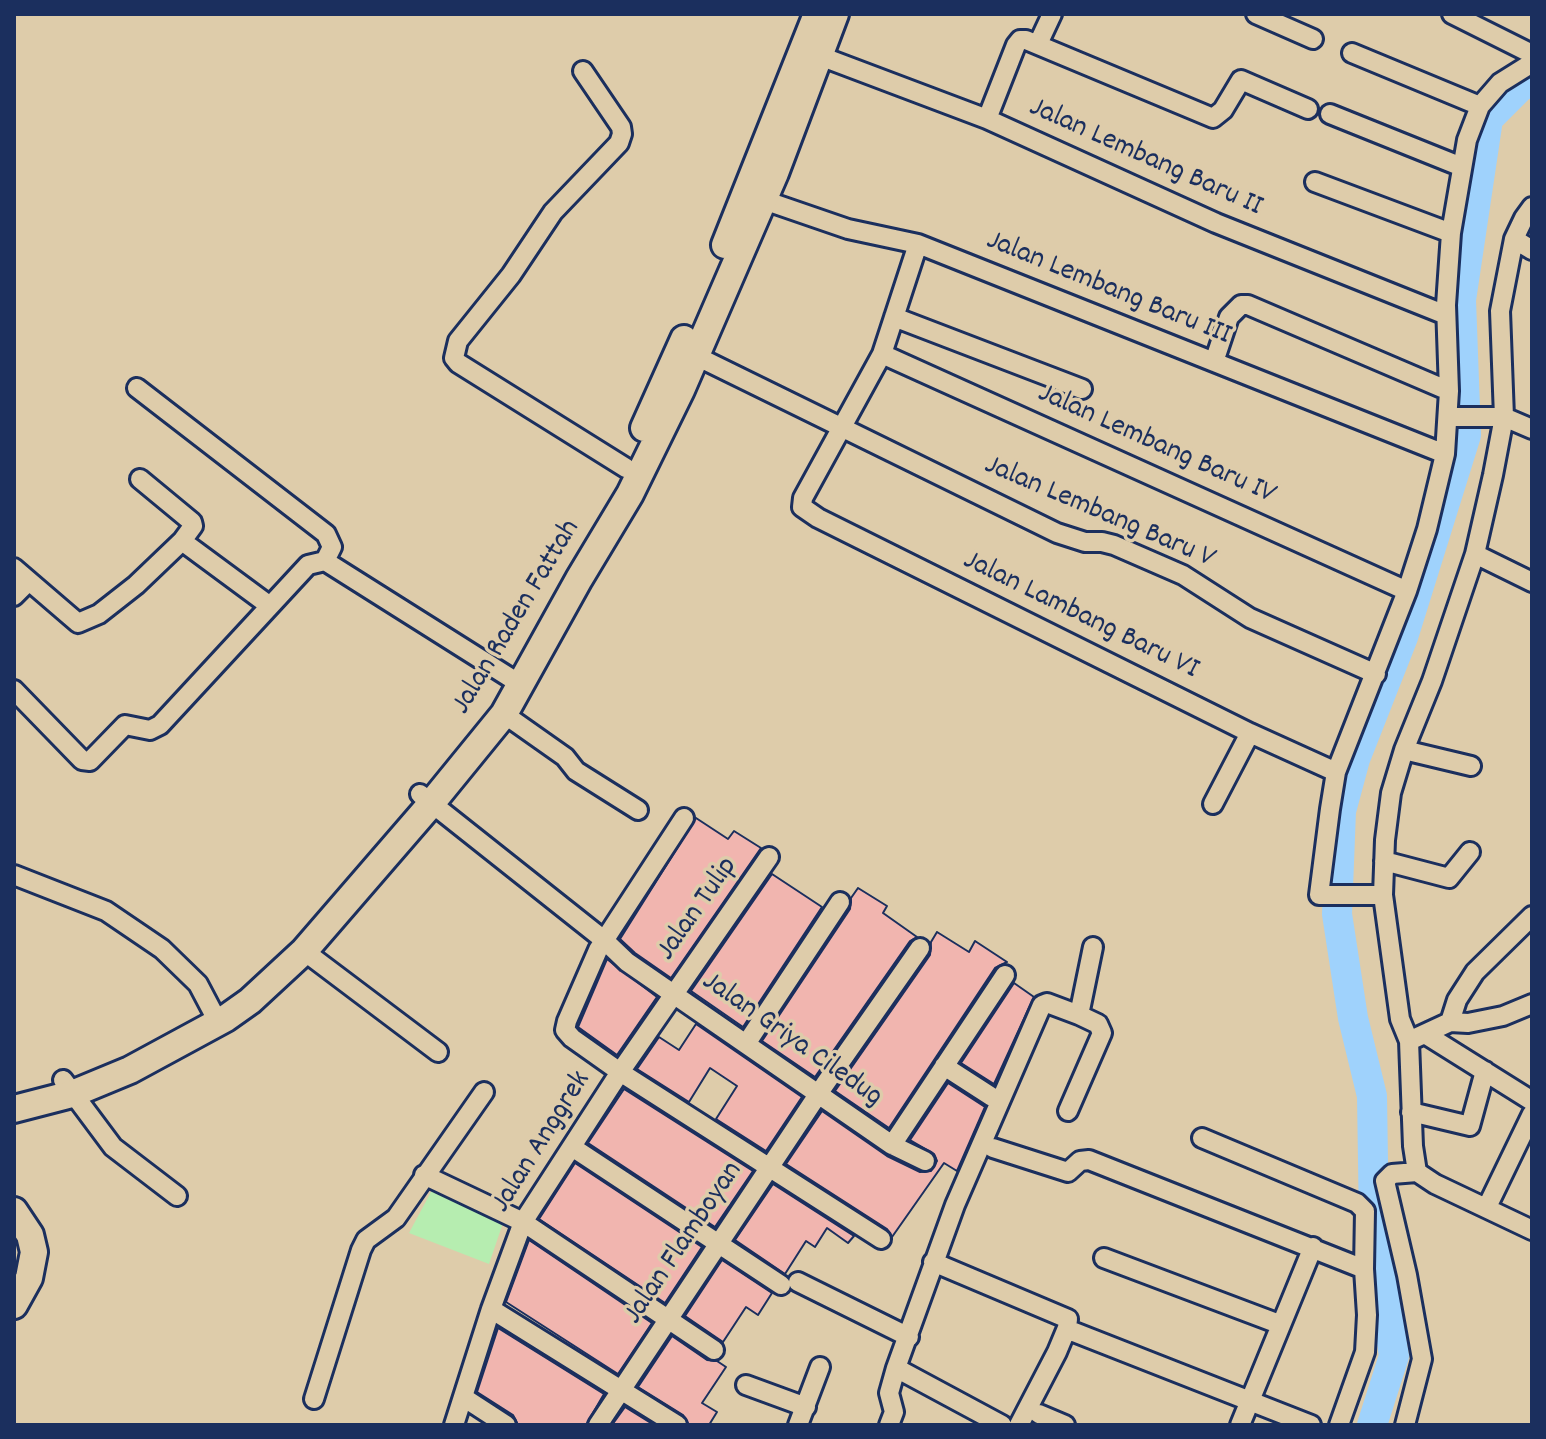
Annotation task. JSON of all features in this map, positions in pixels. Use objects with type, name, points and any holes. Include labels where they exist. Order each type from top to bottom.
[{"type":"main road","name":"Jalan Raden Fattah","points":[[214,1015],[250,1001],[304,951],[422,802],[475,725],[514,681],[579,579],[630,494],[696,356],[817,14]]},
{"type":"main road","name":"Jalan Raden Fattah","points":[[14,1109],[68,1087],[141,1065],[214,1015],[277,956],[504,714],[514,681],[566,570],[626,468],[820,56],[835,14]]},
{"type":"main road","name":"Jalan Raden Fattah","points":[[14,1092],[68,1087]]},
{"type":"main road","points":[[14,1211],[30,1235],[34,1252],[29,1278],[14,1305]]},
{"type":"street","points":[[1038,44],[1052,14]]},
{"type":"street","points":[[1256,14],[1313,39]]},
{"type":"street","points":[[1452,14],[1532,54]]},
{"type":"street","points":[[987,119],[1020,40],[1038,44],[1213,118],[1223,110],[1241,80],[1308,109]]},
{"type":"street","points":[[1352,53],[1480,106]]},
{"type":"street","name":"Jalan Lembang Baru II","points":[[820,56],[987,119],[1216,223],[1446,315]]},
{"type":"street","points":[[1383,895],[1319,895],[1336,772],[1407,591],[1427,529],[1455,416],[1449,391],[1446,315],[1451,233],[1467,140],[1480,106],[1500,83],[1532,63]]},
{"type":"street","points":[[583,71],[621,127],[619,143],[553,212],[511,275],[458,341],[454,358],[626,468]]},
{"type":"street","points":[[1330,114],[1462,167]]},
{"type":"street","points":[[1315,182],[1451,233]]},
{"type":"street","name":"Jalan Lembang Baru III","points":[[754,197],[848,229],[918,244],[1445,454]]},
{"type":"street","points":[[1532,207],[1514,239],[1500,311],[1498,417],[1475,554],[1391,793],[1383,895],[1400,1019],[1417,1037],[1485,1071],[1532,1101]]},
{"type":"street","points":[[1514,239],[1532,250]]},
{"type":"street","points":[[842,426],[882,354],[918,244]]},
{"type":"street","points":[[1214,362],[1229,317],[1241,305],[1248,305],[1449,391]]},
{"type":"street","points":[[894,317],[1082,389]]},
{"type":"street","name":"Jalan Lembang Baru IV","points":[[882,354],[1407,591]]},
{"type":"street","name":"Jalan Lembang Baru V","points":[[696,356],[1057,533],[1085,542],[1114,545],[1183,575],[1250,618],[1376,674]]},
{"type":"street","points":[[137,388],[326,534],[332,547],[325,561]]},
{"type":"street","points":[[1455,416],[1498,417],[1532,429]]},
{"type":"street","name":"Jalan Lambang Baru VI","points":[[842,426],[803,498],[802,507],[818,518],[1250,733],[1336,772]]},
{"type":"street","points":[[14,568],[70,618],[78,623],[87,621],[136,585],[182,541],[193,524],[140,479]]},
{"type":"street","points":[[182,541],[270,606]]},
{"type":"street","points":[[1475,554],[1532,582]]},
{"type":"street","points":[[14,690],[82,760],[90,761],[125,725],[150,730],[160,725],[308,565],[325,561],[514,681]]},
{"type":"street","points":[[14,596],[29,581]]},
{"type":"street","points":[[504,714],[565,757],[576,771],[638,810]]},
{"type":"street","points":[[1213,804],[1250,733]]},
{"type":"street","points":[[1404,750],[1471,766]]},
{"type":"street","name":"Jalan Griya Ciledug","points":[[422,802],[601,945],[892,1145],[925,1161]]},
{"type":"street","points":[[684,818],[601,945],[565,1030],[620,1072],[881,1239]]},
{"type":"street","points":[[1384,861],[1449,878],[1470,852]]},
{"type":"street","name":"Jalan Tulip","points":[[675,994],[769,857]]},
{"type":"street","points":[[14,875],[106,911],[132,928],[162,949],[198,984],[214,1015]]},
{"type":"street","points":[[746,1044],[840,902]]},
{"type":"street","points":[[1450,1022],[1457,1000],[1475,972],[1532,916]]},
{"type":"street","points":[[1079,1015],[1093,947]]},
{"type":"street","name":"Jalan Flamboyan","points":[[598,1425],[818,1094],[920,948]]},
{"type":"street","points":[[304,951],[438,1052]]},
{"type":"street","points":[[892,1145],[1005,975]]},
{"type":"street","name":"Jalan Anggrek","points":[[454,1425],[523,1222],[620,1072],[675,994]]},
{"type":"street","points":[[889,1425],[894,1412],[889,1393],[933,1262],[1042,1005],[1047,1003],[1098,1024],[1102,1033],[1068,1111]]},
{"type":"street","points":[[1417,1037],[1450,1022],[1468,1023],[1503,1016],[1532,1004]]},
{"type":"street","points":[[1417,1037],[1411,1112],[1417,1172]]},
{"type":"street","points":[[944,1066],[992,1097]]},
{"type":"street","points":[[1411,1112],[1470,1126],[1485,1071]]},
{"type":"street","points":[[68,1087],[113,1147],[177,1196]]},
{"type":"street","points":[[314,1399],[361,1250],[373,1233],[396,1218],[484,1092]]},
{"type":"street","points":[[1487,1207],[1532,1114]]},
{"type":"street","points":[[1202,1138],[1362,1206],[1365,1215],[1365,1352],[1339,1425]]},
{"type":"street","points":[[572,1147],[717,1245],[790,1284],[909,1337]]},
{"type":"street","points":[[993,1148],[1068,1172],[1080,1161],[1089,1160],[1364,1269]]},
{"type":"street","points":[[1405,1425],[1422,1359],[1407,1275],[1385,1181],[1392,1174],[1417,1172],[1435,1184],[1532,1230]]},
{"type":"street","points":[[424,1175],[523,1222],[714,1350]]},
{"type":"street","points":[[1240,1425],[1313,1247]]},
{"type":"street","points":[[1104,1258],[1279,1324]]},
{"type":"street","points":[[933,1262],[1068,1319],[1057,1352],[1019,1425]]},
{"type":"street","points":[[491,1309],[677,1425]]},
{"type":"street","points":[[1074,1332],[1311,1425]]},
{"type":"street","points":[[798,1425],[820,1367]]},
{"type":"street","points":[[896,1368],[1002,1425]]},
{"type":"street","points":[[746,1385],[806,1407]]},
{"type":"street","points":[[463,1397],[506,1425]]},
{"type":"street","points":[[1039,1414],[1065,1425]]},
{"type":"green space","points":[[432,1190],[504,1220],[489,1264],[409,1233]]},
{"type":"building","points":[[696,818],[728,839],[734,831],[761,848],[671,978],[620,939]]},
{"type":"building","points":[[772,874],[822,907],[743,1027],[691,991]]},
{"type":"building","points":[[858,888],[887,906],[883,913],[917,937],[910,941],[815,1077],[762,1041],[850,909],[851,898]]},
{"type":"building","points":[[937,932],[969,952],[975,941],[1007,962],[995,968],[889,1128],[835,1091],[930,955],[931,942]]},
{"type":"building","points":[[607,959],[657,997],[617,1055],[578,1027]]},
{"type":"building","points":[[1014,983],[1034,997],[994,1084],[961,1063]]},
{"type":"building","points":[[696,1024],[802,1097],[766,1151],[716,1119],[737,1086],[710,1068],[689,1102],[637,1069],[659,1037],[679,1050]]},
{"type":"building","points":[[948,1083],[985,1107],[957,1171],[944,1163],[892,1237],[887,1229],[786,1164],[822,1111],[887,1156],[920,1172],[931,1171],[937,1161],[934,1154],[910,1140]]},
{"type":"building","points":[[624,1089],[753,1171],[715,1227],[588,1143]]},
{"type":"building","points":[[575,1163],[702,1247],[665,1303],[539,1219]]},
{"type":"building","points":[[773,1184],[854,1236],[848,1243],[827,1228],[815,1247],[806,1241],[785,1274],[735,1240]]},
{"type":"building","points":[[529,1240],[652,1323],[618,1374],[506,1302]]},
{"type":"building","points":[[722,1260],[772,1293],[758,1315],[746,1307],[723,1342],[685,1316]]},
{"type":"building","points":[[498,1328],[604,1394],[586,1425],[518,1425],[513,1415],[477,1392]]},
{"type":"building","points":[[672,1336],[707,1360],[717,1361],[726,1367],[702,1403],[717,1412],[709,1425],[689,1425],[683,1415],[638,1387]]},
{"type":"building","points":[[625,1407],[654,1425],[612,1425]]},
{"type":"waterway","points":[[1372,1425],[1394,1356],[1374,1226],[1372,1096],[1353,1018],[1337,914],[1341,811],[1355,759],[1403,637],[1466,435],[1461,300],[1488,119],[1532,79]]}]
